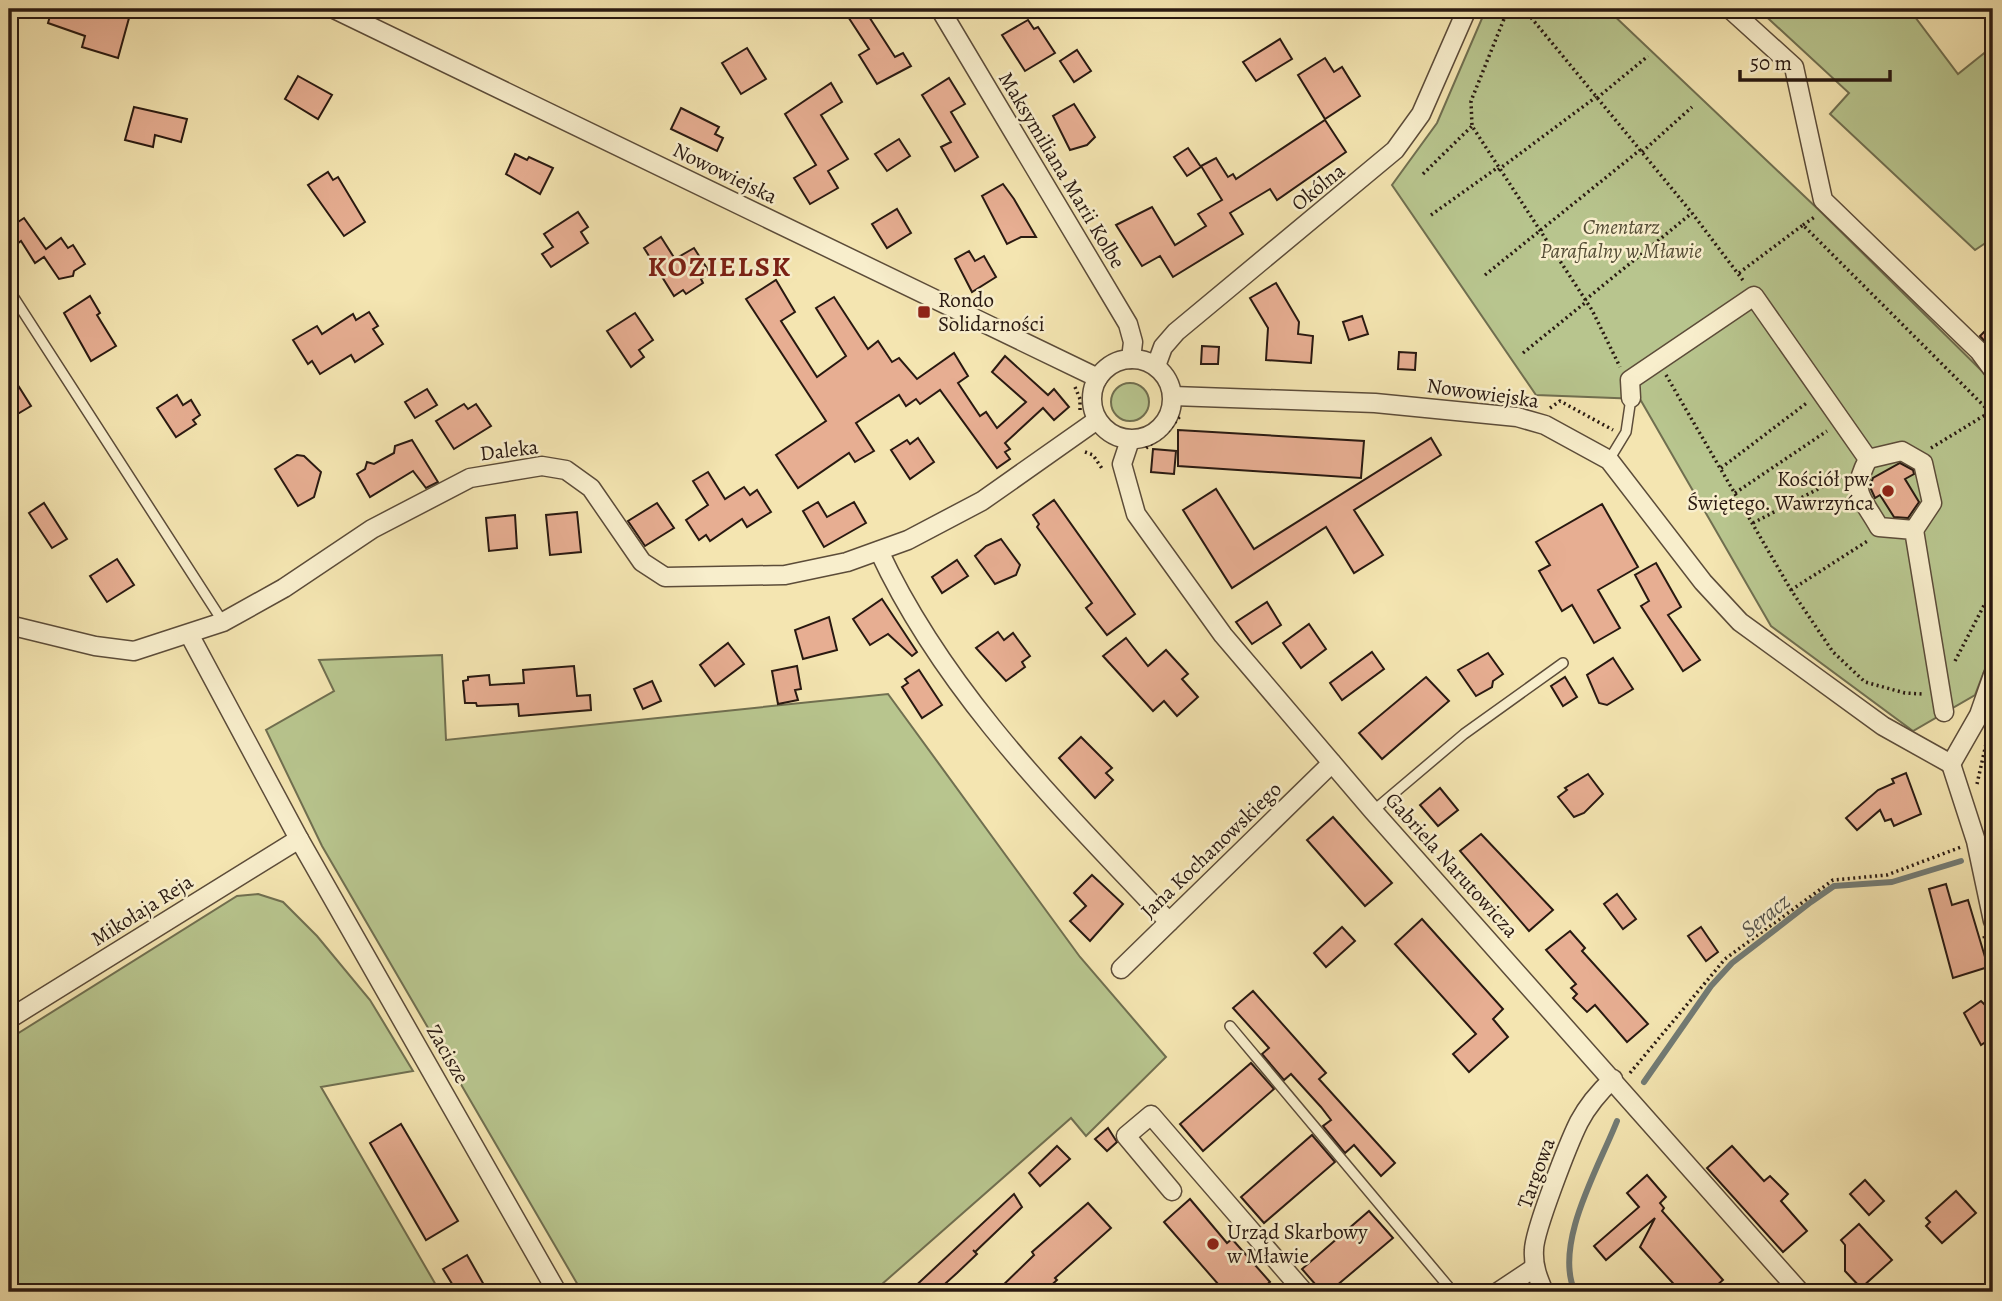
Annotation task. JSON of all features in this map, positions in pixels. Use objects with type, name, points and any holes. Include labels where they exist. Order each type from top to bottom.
[{"type":"street","name":"Nowowiejska","points":[[334,9],[1098,378]]},
{"type":"street","name":"Maksymiliana Marii Kolbe","points":[[941,9],[1128,324],[1133,342],[1131,359]]},
{"type":"street","name":"Okólna","points":[[1156,366],[1163,347],[1175,332],[1395,150],[1421,114],[1467,9]]},
{"type":"street","points":[[1730,9],[1794,67],[1823,200],[1979,351],[1993,370]]},
{"type":"street","points":[[1630,389],[1658,361],[1754,296],[1841,422],[1864,467],[1857,488],[1880,527],[1914,530]]},
{"type":"street","points":[[1131,359],[1156,366],[1169,382],[1173,396],[1170,415],[1162,427],[1138,445],[1106,430],[1097,420],[1092,393],[1098,378],[1117,361],[1131,359]]},
{"type":"street","name":"Nowowiejska","points":[[1173,396],[1375,403],[1517,417],[1545,425],[1609,460],[1635,490],[1703,582],[1740,622],[1883,726],[1951,764]]},
{"type":"street","name":"Daleka","points":[[9,625],[95,646],[134,651],[223,622],[284,588],[372,529],[470,478],[542,466],[566,470],[590,488],[642,562],[665,577],[785,575],[847,562],[908,540],[982,501],[1097,420]]},
{"type":"street","name":"Gabriela Narutowicza","points":[[1138,445],[1122,464],[1136,514],[1223,635],[1373,811],[1620,1078],[1649,1120],[1800,1292]]},
{"type":"street","points":[[1864,467],[1902,451],[1923,464],[1932,503],[1914,530],[1942,697]]},
{"type":"street","points":[[879,551],[899,594],[938,655],[1007,749],[1169,922]]},
{"type":"street","name":"Zacisze","points":[[189,634],[299,839],[557,1292]]},
{"type":"street","points":[[1987,924],[1951,764],[1979,715],[1993,676]]},
{"type":"street","name":"Jana Kochanowskiego","points":[[1121,969],[1332,763]]},
{"type":"street","name":"Mikołaja Reja","points":[[9,1019],[299,839]]},
{"type":"street","name":"Targowa","points":[[1544,1292],[1534,1268],[1534,1248],[1540,1227],[1578,1123],[1596,1095],[1620,1078]]},
{"type":"street","points":[[1172,1191],[1126,1136],[1151,1115],[1304,1292]]},
{"type":"street","points":[[1498,1292],[1534,1268]]},
{"type":"lane","points":[[9,290],[223,622]]},
{"type":"lane","points":[[1609,460],[1626,432],[1630,389]]},
{"type":"lane","points":[[1373,811],[1464,734],[1563,663]]},
{"type":"lane","points":[[1230,1026],[1453,1292]]},
{"type":"path","points":[[1508,9],[1471,101],[1472,126],[1586,301],[1630,389]]},
{"type":"path","points":[[1524,9],[1692,213],[1754,296]]},
{"type":"path","points":[[1431,215],[1597,97],[1648,56]]},
{"type":"path","points":[[1485,275],[1542,232],[1692,107]]},
{"type":"path","points":[[1423,174],[1472,126]]},
{"type":"path","points":[[1523,353],[1692,213]]},
{"type":"path","points":[[1738,274],[1803,225],[1992,414],[1914,458]]},
{"type":"path","points":[[1063,361],[1056,373],[1076,388],[1080,399],[1077,419]]},
{"type":"path","points":[[1658,361],[1791,590],[1833,652],[1866,682],[1905,693],[1942,697],[1993,588]]},
{"type":"path","points":[[1721,468],[1820,393]]},
{"type":"path","points":[[1138,445],[1159,440],[1186,411]]},
{"type":"path","points":[[1735,493],[1841,422]]},
{"type":"path","points":[[1079,451],[1093,455],[1104,472]]},
{"type":"path","points":[[1753,523],[1864,467]]},
{"type":"path","points":[[1791,590],[1878,534],[1880,527]]},
{"type":"path","points":[[1980,794],[1978,784],[1988,734]]},
{"type":"path","points":[[1964,858],[1969,844]]},
{"type":"path","points":[[1620,1078],[1725,959],[1833,880],[1887,875],[1969,844]]},
{"type":"path","points":[[1987,924],[1993,967]]},
{"type":"green space","name":"Cmentarz Parafialny w Mławie","points":[[1486,9],[1607,9],[1821,212],[1993,382],[1993,648],[1975,695],[1913,731],[1771,626],[1640,399],[1536,395],[1392,185],[1437,123]]},
{"type":"green space","points":[[1758,9],[1909,9],[1958,74],[1993,46],[1993,238],[1975,250],[1830,114],[1849,93]]},
{"type":"green space","points":[[1130,383],[1143,389],[1149,402],[1143,415],[1130,421],[1117,415],[1111,402],[1117,389]]},
{"type":"green space","points":[[442,655],[446,740],[888,694],[1080,957],[1166,1057],[1086,1136],[1071,1118],[873,1292],[582,1292],[322,846],[266,730],[334,691],[319,660]]},
{"type":"green space","points":[[258,894],[283,902],[317,936],[370,1000],[413,1071],[321,1087],[440,1292],[9,1292],[9,1039],[237,896]]},
{"type":"building","points":[[52,9],[120,9],[118,14],[129,18],[118,58],[82,47],[85,36],[48,23]]},
{"type":"building","points":[[843,9],[864,9],[895,57],[903,53],[911,66],[877,84],[859,55],[869,49]]},
{"type":"building","points":[[1028,20],[1034,29],[1038,27],[1055,53],[1025,71],[1002,35]]},
{"type":"building","points":[[1280,39],[1292,59],[1256,81],[1243,62]]},
{"type":"building","points":[[747,48],[766,79],[741,94],[722,63]]},
{"type":"building","points":[[1077,50],[1091,71],[1074,82],[1060,61]]},
{"type":"building","points":[[1325,58],[1334,72],[1342,67],[1360,96],[1325,119],[1298,75]]},
{"type":"building","points":[[298,76],[332,95],[318,119],[285,99]]},
{"type":"building","points":[[949,78],[965,104],[951,112],[978,157],[955,171],[941,147],[951,142],[922,95]]},
{"type":"building","points":[[831,83],[842,102],[821,115],[848,159],[828,171],[838,188],[810,204],[794,178],[816,165],[785,114]]},
{"type":"building","points":[[1074,104],[1095,137],[1087,145],[1070,150],[1053,116]]},
{"type":"building","points":[[134,107],[187,119],[181,142],[155,135],[153,147],[125,140]]},
{"type":"building","points":[[681,108],[719,127],[715,134],[723,138],[717,151],[671,129]]},
{"type":"building","points":[[1325,120],[1346,152],[1277,200],[1270,189],[1230,213],[1243,234],[1173,277],[1160,256],[1142,266],[1116,225],[1152,207],[1175,245],[1206,226],[1198,214],[1222,200],[1201,166],[1216,158],[1228,177],[1233,174],[1236,179]]},
{"type":"building","points":[[899,139],[910,156],[887,171],[875,154]]},
{"type":"building","points":[[1188,148],[1201,167],[1187,176],[1174,157]]},
{"type":"building","points":[[515,154],[553,168],[540,194],[506,174]]},
{"type":"building","points":[[328,172],[333,180],[338,177],[365,222],[344,236],[308,185]]},
{"type":"building","points":[[1003,184],[1036,237],[1021,237],[1007,244],[982,196]]},
{"type":"building","points":[[897,209],[911,233],[887,248],[872,224]]},
{"type":"building","points":[[578,212],[588,227],[581,232],[588,243],[551,267],[542,254],[553,247],[544,234]]},
{"type":"building","points":[[24,218],[46,249],[61,238],[68,248],[73,245],[85,264],[74,271],[73,276],[59,279],[44,257],[35,263],[21,241],[9,250],[9,228]]},
{"type":"building","points":[[661,237],[675,259],[694,248],[710,273],[701,279],[703,283],[686,294],[683,290],[674,296],[644,248]]},
{"type":"building","points":[[969,251],[975,261],[984,256],[996,277],[972,292],[955,259]]},
{"type":"building","points":[[776,280],[795,312],[781,321],[817,377],[846,356],[816,308],[834,297],[868,349],[878,341],[892,362],[899,358],[917,379],[954,353],[968,376],[958,383],[980,416],[986,412],[997,428],[1026,402],[992,372],[1005,356],[1048,395],[1054,389],[1069,407],[1054,420],[1043,408],[1005,443],[1010,449],[1005,452],[1010,459],[997,468],[940,390],[920,404],[916,399],[906,406],[899,395],[856,423],[874,451],[855,462],[849,453],[798,488],[776,455],[826,421],[746,299]]},
{"type":"building","points":[[1276,283],[1299,322],[1298,334],[1313,336],[1311,363],[1266,360],[1268,328],[1250,298]]},
{"type":"building","points":[[90,296],[100,313],[97,315],[116,346],[91,361],[64,313]]},
{"type":"building","points":[[369,312],[378,326],[373,329],[383,344],[355,362],[351,355],[320,374],[312,361],[308,364],[293,340],[317,326],[322,334],[353,314],[356,320]]},
{"type":"building","points":[[635,313],[653,340],[639,350],[644,357],[631,367],[607,331]]},
{"type":"building","points":[[1362,316],[1368,334],[1349,340],[1343,322]]},
{"type":"building","points":[[1993,323],[1993,351],[1980,336]]},
{"type":"building","points":[[1202,346],[1219,347],[1218,364],[1201,364]]},
{"type":"building","points":[[1399,352],[1416,353],[1415,370],[1398,369]]},
{"type":"building","points":[[9,371],[31,406],[9,419]]},
{"type":"building","points":[[427,389],[437,405],[415,418],[405,402]]},
{"type":"building","points":[[177,395],[183,405],[191,400],[200,415],[193,420],[196,424],[176,437],[157,408]]},
{"type":"building","points":[[464,404],[468,409],[476,404],[491,426],[454,449],[436,421]]},
{"type":"building","points":[[1178,430],[1364,441],[1361,478],[1178,466]]},
{"type":"building","points":[[918,438],[934,462],[910,479],[891,450],[907,440],[910,444]]},
{"type":"building","points":[[1431,438],[1441,455],[1354,510],[1383,555],[1354,573],[1326,527],[1232,588],[1183,510],[1216,489],[1254,549]]},
{"type":"building","points":[[412,440],[438,482],[426,488],[413,471],[370,497],[357,474],[365,469],[367,462],[374,464],[394,453],[395,446]]},
{"type":"building","points":[[1153,449],[1176,451],[1174,474],[1151,472]]},
{"type":"building","points":[[297,455],[304,456],[321,472],[314,497],[298,506],[275,469]]},
{"type":"building","name":"Kościół pw. Świętego. Wawrzyńca","points":[[1900,463],[1913,470],[1914,474],[1905,479],[1919,502],[1908,518],[1894,517],[1880,495],[1875,498],[1870,487],[1873,478]]},
{"type":"building","points":[[708,472],[725,499],[744,487],[750,495],[757,490],[771,512],[747,527],[742,519],[710,541],[706,535],[699,540],[686,520],[708,505],[693,481]]},
{"type":"building","points":[[1054,500],[1135,614],[1107,635],[1086,608],[1092,603],[1037,527],[1039,524],[1033,515]]},
{"type":"building","points":[[818,502],[827,517],[854,502],[866,523],[824,547],[803,511]]},
{"type":"building","points":[[44,503],[67,539],[52,548],[29,513]]},
{"type":"building","points":[[657,503],[674,528],[645,546],[628,521]]},
{"type":"building","points":[[1602,504],[1638,567],[1598,590],[1620,628],[1594,643],[1572,605],[1562,611],[1539,571],[1550,565],[1536,542]]},
{"type":"building","points":[[577,512],[581,552],[550,555],[546,515]]},
{"type":"building","points":[[515,515],[517,548],[489,551],[486,518]]},
{"type":"building","points":[[1001,539],[1020,565],[1016,575],[995,584],[975,556],[986,546]]},
{"type":"building","points":[[117,559],[134,585],[107,602],[90,576]]},
{"type":"building","points":[[957,560],[968,576],[942,593],[932,577]]},
{"type":"building","points":[[1656,563],[1681,607],[1668,615],[1700,660],[1683,671],[1641,606],[1649,601],[1635,575]]},
{"type":"building","points":[[882,599],[917,652],[912,656],[888,634],[870,645],[853,619]]},
{"type":"building","points":[[1267,602],[1281,625],[1252,644],[1236,622]]},
{"type":"building","points":[[829,617],[837,650],[803,659],[795,630]]},
{"type":"building","points":[[1309,624],[1326,649],[1301,668],[1283,643]]},
{"type":"building","points":[[998,632],[1004,640],[1013,633],[1030,656],[1022,662],[1025,667],[1006,681],[976,648]]},
{"type":"building","points":[[1126,638],[1148,666],[1166,650],[1188,674],[1182,679],[1198,697],[1177,716],[1164,701],[1153,711],[1103,656]]},
{"type":"building","points":[[728,643],[744,664],[715,686],[700,665]]},
{"type":"building","points":[[1372,652],[1384,669],[1342,700],[1330,683]]},
{"type":"building","points":[[1488,653],[1503,674],[1493,681],[1492,687],[1476,696],[1458,670]]},
{"type":"building","points":[[1613,658],[1633,689],[1607,705],[1599,703],[1587,675]]},
{"type":"building","points":[[574,666],[577,696],[590,695],[591,710],[519,716],[518,704],[477,706],[476,703],[465,703],[463,681],[468,680],[468,677],[489,675],[490,685],[524,683],[523,670]]},
{"type":"building","points":[[797,666],[801,689],[795,690],[798,700],[778,704],[772,671]]},
{"type":"building","points":[[919,670],[942,705],[922,718],[902,687],[908,683],[905,679]]},
{"type":"building","points":[[1426,677],[1449,701],[1382,759],[1359,733]]},
{"type":"building","points":[[1565,677],[1577,697],[1563,706],[1551,686]]},
{"type":"building","points":[[652,681],[661,701],[643,709],[634,689]]},
{"type":"building","points":[[1081,737],[1112,768],[1106,773],[1113,780],[1095,798],[1059,758]]},
{"type":"building","points":[[1906,773],[1921,814],[1894,826],[1891,819],[1885,821],[1880,810],[1857,830],[1846,818],[1878,790],[1894,783],[1892,779]]},
{"type":"building","points":[[1588,774],[1603,794],[1584,813],[1574,817],[1558,797],[1567,790],[1565,788]]},
{"type":"building","points":[[1440,788],[1458,810],[1438,826],[1420,805]]},
{"type":"building","points":[[1333,817],[1392,883],[1365,906],[1307,840]]},
{"type":"building","points":[[1481,834],[1553,910],[1529,931],[1460,851]]},
{"type":"building","points":[[1092,875],[1123,904],[1090,941],[1070,921],[1086,906],[1074,893]]},
{"type":"building","points":[[1946,884],[1952,905],[1968,900],[1988,967],[1953,978],[1929,889]]},
{"type":"building","points":[[1617,894],[1636,919],[1623,929],[1604,904]]},
{"type":"building","points":[[1422,919],[1503,1009],[1493,1019],[1508,1037],[1469,1072],[1453,1054],[1476,1034],[1395,944]]},
{"type":"building","points":[[1342,927],[1355,941],[1326,967],[1314,953]]},
{"type":"building","points":[[1701,927],[1718,952],[1706,961],[1688,936]]},
{"type":"building","points":[[1570,931],[1585,948],[1582,951],[1648,1024],[1627,1042],[1595,1005],[1587,1012],[1573,998],[1577,994],[1571,988],[1576,984],[1546,950]]},
{"type":"building","points":[[1253,991],[1326,1073],[1319,1079],[1395,1163],[1381,1176],[1354,1145],[1345,1153],[1323,1126],[1331,1120],[1321,1107],[1291,1074],[1284,1080],[1262,1054],[1269,1048],[1233,1008]]},
{"type":"building","points":[[1993,1000],[1993,1037],[1981,1045],[1964,1013],[1981,1001],[1985,1005]]},
{"type":"building","points":[[1251,1063],[1274,1089],[1203,1151],[1180,1124]]},
{"type":"building","points":[[401,1124],[458,1221],[426,1240],[370,1143]]},
{"type":"building","points":[[1108,1128],[1117,1142],[1107,1151],[1095,1139]]},
{"type":"building","points":[[1312,1135],[1335,1162],[1264,1223],[1241,1197]]},
{"type":"building","points":[[1057,1146],[1070,1159],[1040,1186],[1029,1173]]},
{"type":"building","points":[[1732,1146],[1764,1181],[1770,1176],[1788,1194],[1781,1201],[1807,1231],[1783,1252],[1707,1168]]},
{"type":"building","points":[[1647,1175],[1666,1197],[1660,1203],[1664,1208],[1662,1211],[1723,1280],[1709,1292],[1681,1292],[1640,1247],[1655,1218],[1606,1260],[1594,1246],[1639,1207],[1627,1193]]},
{"type":"building","points":[[1865,1180],[1884,1201],[1869,1215],[1850,1194]]},
{"type":"building","points":[[1956,1191],[1976,1213],[1942,1243],[1926,1226],[1930,1222],[1926,1218]]},
{"type":"building","points":[[1014,1194],[1022,1207],[975,1252],[977,1254],[936,1292],[909,1292]]},
{"type":"building","name":"Urząd Skarbowy w Mławie","points":[[1190,1199],[1227,1243],[1232,1239],[1270,1282],[1258,1292],[1225,1292],[1164,1222]]},
{"type":"building","points":[[1088,1203],[1111,1228],[1055,1278],[1057,1280],[1044,1292],[996,1292],[1034,1255],[1032,1252]]},
{"type":"building","points":[[1369,1211],[1393,1238],[1329,1292],[1322,1292],[1302,1269]]},
{"type":"building","points":[[1859,1224],[1892,1260],[1861,1288],[1845,1271],[1845,1245],[1841,1240]]},
{"type":"building","points":[[467,1255],[488,1292],[457,1292],[443,1269]]},
{"type":"waterway","name":"Seracz","points":[[1644,1082],[1711,986],[1732,963],[1811,902],[1834,886],[1892,882],[1961,861]]},
{"type":"waterway","name":"Seracz","points":[[1575,1292],[1570,1273],[1574,1229],[1590,1183],[1617,1121]]},
{"type":"place","name":"Rondo Solidarności","points":[[924,312]]},
{"type":"place","name":"Kościół pw. Świętego. Wawrzyńca","points":[[1888,491]]},
{"type":"place","name":"Urząd Skarbowy w Mławie","points":[[1213,1244]]},
{"type":"district","name":"KOZIELSK","points":[[720,266]]}]
